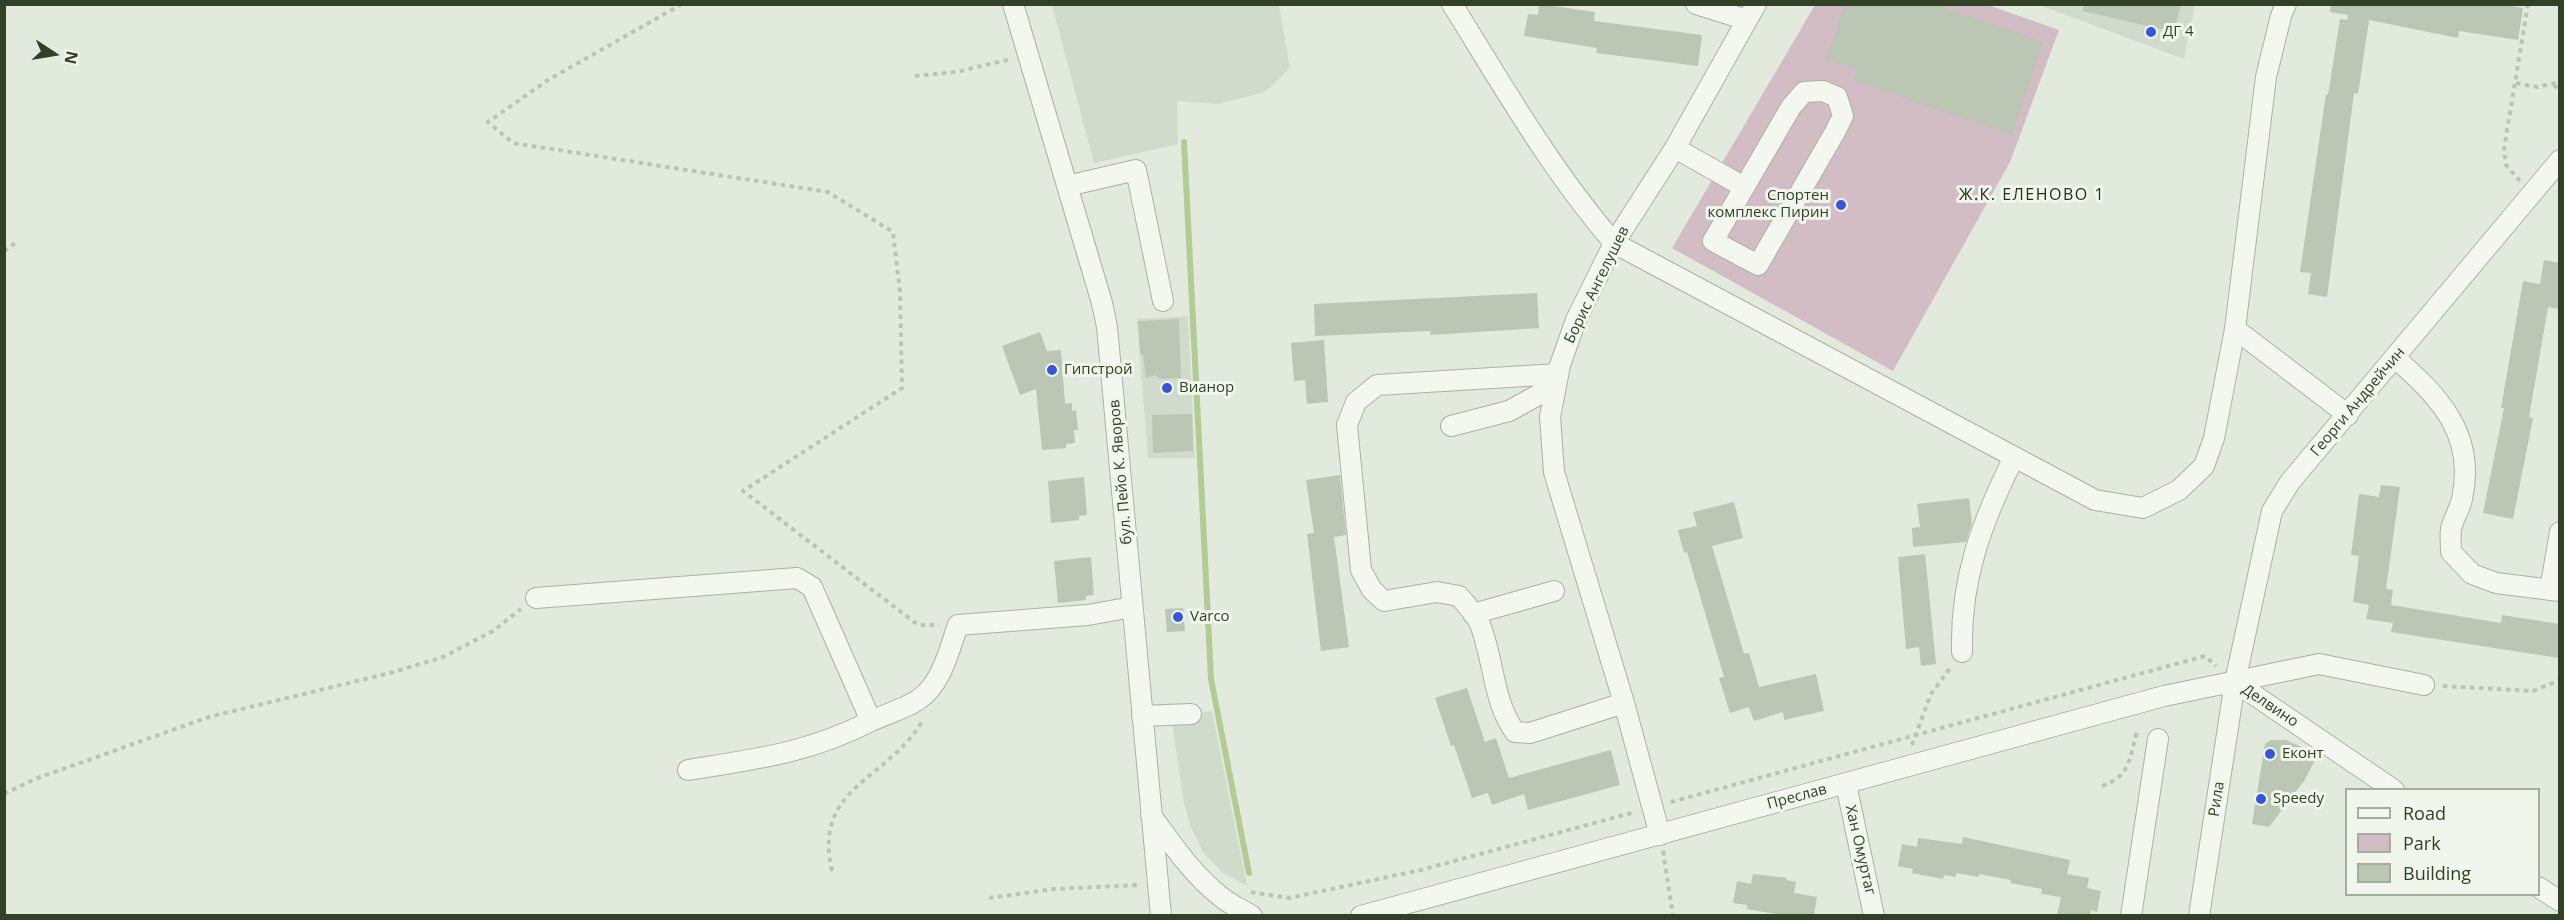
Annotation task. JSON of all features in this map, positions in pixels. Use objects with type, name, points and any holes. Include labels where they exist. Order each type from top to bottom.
[{"type":"street","name":"бул. Пейо К. Яворов","points":[[1013,4],[1102,303],[1107,327],[1161,915]]},
{"type":"street","points":[[1452,4],[1523,119],[1581,205],[1614,243],[2095,500],[2143,508],[2179,490],[2204,466],[2214,438],[2235,328],[2266,77],[2286,4]]},
{"type":"street","points":[[1696,4],[1752,12]]},
{"type":"street","name":"Борис Ангелушев","points":[[1660,835],[1624,703],[1554,472],[1550,417],[1557,379],[1576,320],[1614,243],[1675,148],[1752,12]]},
{"type":"street","points":[[1823,91],[1837,97],[1843,116],[1758,265],[1713,241],[1744,187],[1791,107],[1804,92],[1823,91]]},
{"type":"street","points":[[1675,148],[1744,187]]},
{"type":"street","name":"Георги Андрейчин","points":[[2235,682],[2272,511],[2290,482],[2559,160]]},
{"type":"street","points":[[1067,186],[1136,170],[1163,301]]},
{"type":"street","points":[[2235,328],[2348,415]]},
{"type":"street","points":[[2395,358],[2419,379],[2458,430],[2466,461],[2462,498],[2451,529],[2451,552],[2472,574],[2496,583],[2554,591],[2559,532]]},
{"type":"street","points":[[1450,426],[1509,411],[1557,379]]},
{"type":"street","points":[[1557,379],[1377,385],[1356,402],[1347,424],[1361,570],[1372,590],[1384,601],[1437,592],[1459,596],[1478,621],[1500,700],[1515,732],[1530,733],[1624,703]]},
{"type":"street","points":[[1962,652],[1964,611],[1970,569],[1988,511],[2014,457]]},
{"type":"street","points":[[536,598],[797,578],[813,587],[871,721]]},
{"type":"street","points":[[1473,614],[1554,591]]},
{"type":"street","points":[[688,770],[784,754],[813,746],[919,699],[932,686],[943,669],[958,625],[1088,615],[1132,607]]},
{"type":"street","name":"Преслав","points":[[1361,915],[2164,696],[2319,664],[2424,685]]},
{"type":"street","name":"Делвино","points":[[2235,682],[2393,788]]},
{"type":"street","name":"Рила","points":[[2199,915],[2235,682]]},
{"type":"street","points":[[1142,716],[1191,714]]},
{"type":"street","points":[[2131,915],[2158,739]]},
{"type":"street","name":"Хан Омуртаг","points":[[1846,784],[1874,915]]},
{"type":"street","points":[[1150,813],[1202,880],[1221,897],[1252,915]]},
{"type":"street","points":[[2540,888],[2559,901]]},
{"type":"path","points":[[682,4],[548,80],[488,122],[513,143],[828,192],[893,232],[900,292],[902,388],[743,491],[918,625],[958,625]]},
{"type":"path","points":[[2521,181],[2506,165],[2504,149],[2529,4]]},
{"type":"path","points":[[915,76],[956,72],[1029,54]]},
{"type":"path","points":[[2516,83],[2537,87],[2554,85],[2559,82]]},
{"type":"path","points":[[2554,85],[2559,91]]},
{"type":"path","points":[[4,251],[15,243]]},
{"type":"path","points":[[4,794],[35,780],[209,717],[390,673],[443,657],[493,631],[536,598]]},
{"type":"path","points":[[1903,768],[1931,694],[1962,652]]},
{"type":"path","points":[[1243,889],[1253,893],[1288,898],[1421,870],[2205,656]]},
{"type":"path","points":[[2424,685],[2533,691],[2559,680]]},
{"type":"path","points":[[832,871],[827,850],[828,836],[837,806],[910,740],[927,713]]},
{"type":"path","points":[[2102,786],[2114,783],[2123,774],[2137,732]]},
{"type":"path","points":[[1660,835],[1673,915]]},
{"type":"path","points":[[989,898],[1077,887],[1158,885]]},
{"type":"shaded area","points":[[1052,5],[1279,5],[1290,68],[1265,92],[1218,104],[1177,101],[1178,144],[1094,163]]},
{"type":"shaded area","name":"ДГ 4","points":[[2039,5],[2195,5],[2184,59]]},
{"type":"shaded area","name":"Вианор","points":[[1188,316],[1195,458],[1148,458],[1137,319]]},
{"type":"shaded area","points":[[1212,711],[1247,886],[1222,872],[1203,852],[1191,828],[1184,803],[1172,723],[1177,716]]},
{"type":"green space","name":"Спортен комплекс Пирин","points":[[1815,5],[1988,5],[2059,30],[2010,162],[1893,371],[1672,248]]},
{"type":"building","points":[[1539,4],[1595,12],[1594,21],[1702,35],[1698,66],[1596,53],[1597,48],[1524,36],[1528,14],[1538,15]]},
{"type":"building","points":[[1845,4],[1934,4],[2043,42],[2012,135],[1853,80],[1857,70],[1826,59]]},
{"type":"building","points":[[2084,4],[2181,4],[2174,32],[2083,11]]},
{"type":"building","points":[[2331,4],[2502,4],[2523,8],[2518,40],[2459,31],[2458,38],[2369,20],[2358,94],[2354,93],[2327,297],[2308,294],[2311,273],[2300,272],[2326,94],[2328,95],[2340,19],[2347,20],[2348,15],[2330,12]]},
{"type":"building","points":[[2544,260],[2559,263],[2559,309],[2548,307],[2529,417],[2533,418],[2513,519],[2483,513],[2504,408],[2501,408],[2523,281],[2540,284]]},
{"type":"building","points":[[1537,293],[1539,328],[1431,335],[1430,331],[1315,336],[1314,304]]},
{"type":"building","points":[[1179,319],[1181,378],[1161,379],[1155,375],[1146,378],[1143,355],[1140,353],[1138,321]]},
{"type":"building","points":[[1040,332],[1047,351],[1061,350],[1065,404],[1072,403],[1072,411],[1076,410],[1078,430],[1074,430],[1075,443],[1066,444],[1066,448],[1042,450],[1036,389],[1020,395],[1002,346]]},
{"type":"building","points":[[1324,340],[1328,402],[1307,404],[1305,380],[1294,381],[1291,343]]},
{"type":"building","points":[[1192,414],[1193,451],[1153,453],[1152,415]]},
{"type":"building","points":[[1340,475],[1346,535],[1334,537],[1349,647],[1321,651],[1307,534],[1314,533],[1306,480]]},
{"type":"building","points":[[1084,477],[1087,515],[1079,516],[1079,520],[1051,523],[1048,481]]},
{"type":"building","points":[[2381,485],[2400,487],[2386,589],[2393,590],[2391,605],[2501,623],[2502,615],[2559,624],[2559,658],[2391,632],[2393,623],[2366,619],[2369,605],[2353,602],[2359,556],[2351,555],[2359,494],[2379,497]]},
{"type":"building","points":[[1969,498],[1972,523],[1966,542],[1913,547],[1912,528],[1920,527],[1917,504]]},
{"type":"building","points":[[1734,502],[1743,538],[1712,546],[1744,654],[1749,653],[1759,687],[1816,674],[1824,711],[1784,720],[1783,712],[1754,721],[1749,707],[1730,713],[1719,678],[1724,677],[1687,552],[1684,553],[1678,530],[1697,526],[1693,512]]},
{"type":"building","points":[[1925,554],[1936,664],[1921,666],[1919,647],[1906,649],[1898,557]]},
{"type":"building","points":[[1091,557],[1094,595],[1086,596],[1086,600],[1058,603],[1054,561]]},
{"type":"building","points":[[1183,608],[1185,631],[1167,632],[1165,609]]},
{"type":"building","points":[[1467,688],[1485,742],[1496,738],[1509,778],[1611,750],[1620,785],[1528,810],[1524,794],[1492,805],[1488,793],[1472,798],[1435,698]]},
{"type":"building","points":[[2271,740],[2286,740],[2304,748],[2312,756],[2314,762],[2304,781],[2269,827],[2252,824],[2265,744]]},
{"type":"building","points":[[1963,837],[2070,860],[2067,874],[2089,878],[2087,888],[2101,891],[2097,912],[2091,910],[2090,915],[2057,915],[2061,897],[2041,894],[2042,889],[1979,874],[1979,877],[1956,873],[1956,877],[1944,875],[1943,879],[1912,873],[1913,869],[1898,866],[1902,844],[1917,847],[1918,838],[1962,844]]},
{"type":"building","points":[[1753,874],[1787,878],[1786,880],[1796,882],[1794,893],[1817,897],[1814,915],[1781,915],[1747,909],[1747,905],[1733,903],[1737,881],[1751,884]]},
{"type":"waterway","points":[[1184,142],[1211,679],[1249,873]]},
{"type":"place","name":"ДГ 4","points":[[2151,32]]},
{"type":"place","name":"Спортен комплекс Пирин","points":[[1841,205]]},
{"type":"place","name":"Гипстрой","points":[[1052,370]]},
{"type":"place","name":"Вианор","points":[[1167,388]]},
{"type":"place","name":"Varco","points":[[1178,617]]},
{"type":"place","name":"Еконт","points":[[2270,754]]},
{"type":"place","name":"Speedy","points":[[2261,799]]},
{"type":"district","name":"Ж.К. ЕЛЕНОВО 1","points":[[2032,195]]}]
